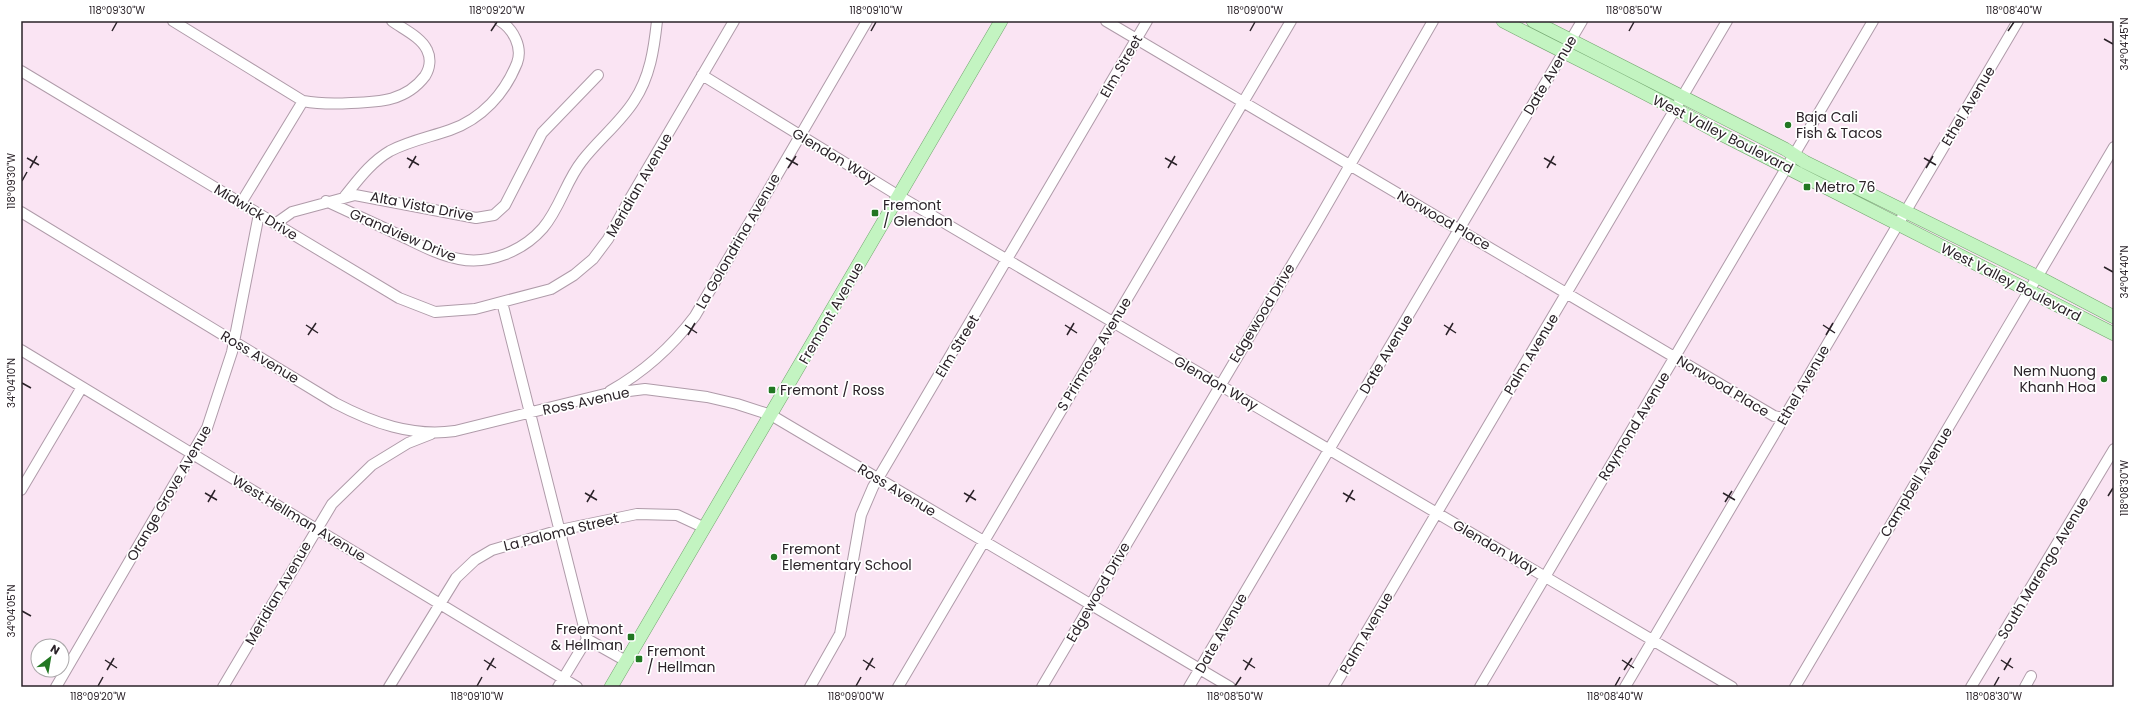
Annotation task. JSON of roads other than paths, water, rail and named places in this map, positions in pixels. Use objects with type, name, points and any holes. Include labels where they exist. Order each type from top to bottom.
[{"type":"main road","name":"Fremont Avenue","points":[[611,687],[1001,21]]},
{"type":"main road","name":"West Valley Boulevard","points":[[1503,21],[1675,108],[1717,132],[2114,334]]},
{"type":"main road","name":"West Valley Boulevard","points":[[1533,21],[1794,154],[1805,162],[2038,277],[2114,317]]},
{"type":"street","points":[[173,21],[303,101],[320,104],[382,102],[409,92],[419,83],[427,72],[430,60],[427,49],[417,38],[392,21]]},
{"type":"street","points":[[344,196],[382,156],[407,144],[458,127],[479,114],[498,98],[512,75],[519,59],[518,47],[511,30],[500,21]]},
{"type":"street","name":"Grandview Drive","points":[[326,202],[439,253],[459,259],[478,260],[497,257],[515,250],[531,240],[543,228],[582,161],[633,102],[643,85],[650,65],[657,21]]},
{"type":"street","name":"Meridian Avenue","points":[[502,302],[551,289],[574,275],[593,259],[608,239],[734,21]]},
{"type":"street","name":"La Golondrina Avenue","points":[[606,394],[628,382],[656,360],[681,334],[695,316],[866,21]]},
{"type":"street","name":"Norwood Place","points":[[1106,21],[1774,416],[1783,418]]},
{"type":"street","name":"Elm Street","points":[[810,687],[840,634],[861,515],[878,479],[1147,21]]},
{"type":"street","name":"S Primrose Avenue","points":[[898,687],[1291,21]]},
{"type":"street","name":"Edgewood Drive","points":[[1042,687],[1350,165],[1433,21]]},
{"type":"street","name":"Date Avenue","points":[[1189,687],[1582,21]]},
{"type":"street","name":"Palm Avenue","points":[[1334,687],[1727,21]]},
{"type":"street","name":"Raymond Avenue","points":[[1480,687],[1873,21]]},
{"type":"street","name":"Ethel Avenue","points":[[1625,687],[2018,21]]},
{"type":"street","name":"Midwick Drive","points":[[21,71],[399,298],[435,312],[475,309],[502,302]]},
{"type":"street","name":"Alta Vista Drive","points":[[275,224],[292,212],[344,196],[366,195],[476,218],[494,214],[509,199],[542,133],[598,75]]},
{"type":"street","name":"Glendon Way","points":[[702,75],[899,196],[1732,687]]},
{"type":"street","points":[[241,203],[303,101]]},
{"type":"street","name":"Campbell Avenue","points":[[1795,687],[2114,147]]},
{"type":"street","name":"Ross Avenue","points":[[21,212],[348,410],[403,430],[432,433],[466,428],[606,394],[645,389],[679,392],[737,404],[771,415],[1230,687]]},
{"type":"street","name":"Orange Grove Avenue","points":[[56,687],[207,428],[232,352],[232,341],[259,214]]},
{"type":"street","points":[[502,302],[587,639],[560,682]]},
{"type":"street","name":"West Hellman Avenue","points":[[21,350],[439,603],[560,682],[577,687]]},
{"type":"street","points":[[21,490],[82,387]]},
{"type":"street","name":"Meridian Avenue","points":[[223,687],[316,528],[332,504],[362,473],[397,449],[432,433]]},
{"type":"street","name":"South Marengo Avenue","points":[[1971,687],[2114,449]]},
{"type":"street","name":"La Paloma Street","points":[[389,687],[439,603],[461,572],[483,555],[512,543],[560,530],[649,513],[677,515],[705,528]]},
{"type":"street","points":[[587,639],[626,661]]},
{"type":"street","points":[[2025,687],[2031,676]]},
{"type":"place","name":"Baja Cali Fish & Tacos","points":[[1788,125]]},
{"type":"place","name":"Metro 76","points":[[1807,187]]},
{"type":"place","name":"Fremont / Glendon","points":[[875,213]]},
{"type":"place","name":"Nem Nuong Khanh Hoa","points":[[2104,379]]},
{"type":"place","name":"Fremont / Ross","points":[[772,390]]},
{"type":"place","name":"Fremont Elementary School","points":[[774,557]]},
{"type":"place","name":"Freemont & Hellman","points":[[631,637]]},
{"type":"place","name":"Fremont / Hellman","points":[[639,659]]}]
